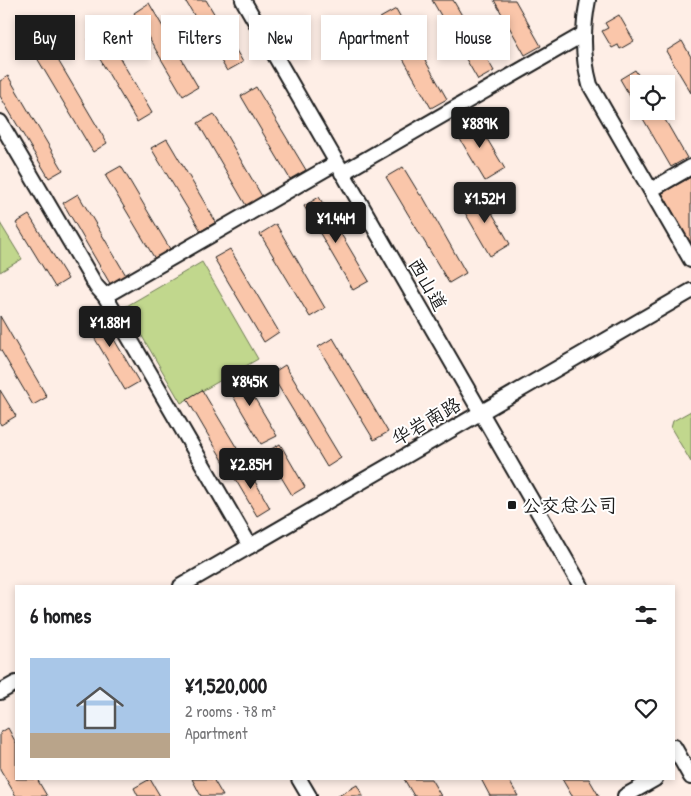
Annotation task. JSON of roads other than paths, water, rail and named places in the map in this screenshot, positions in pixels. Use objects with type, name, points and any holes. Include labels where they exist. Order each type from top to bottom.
[{"type":"street","name":"西山道","points":[[243,0],[580,585]]},
{"type":"street","points":[[588,0],[582,35],[584,64],[590,85],[691,260]]},
{"type":"street","points":[[105,296],[582,35]]},
{"type":"street","points":[[0,122],[96,286],[105,296],[250,546]]},
{"type":"street","points":[[651,190],[691,167]]},
{"type":"street","name":"华岩南路","points":[[185,585],[691,291]]},
{"type":"street","points":[[0,692],[15,684]]},
{"type":"street","points":[[675,752],[678,765],[691,777]]},
{"type":"street","points":[[300,780],[309,796]]},
{"type":"street","points":[[625,796],[653,780]]},
{"type":"place","name":"公交总公司","points":[[512,505]]}]
